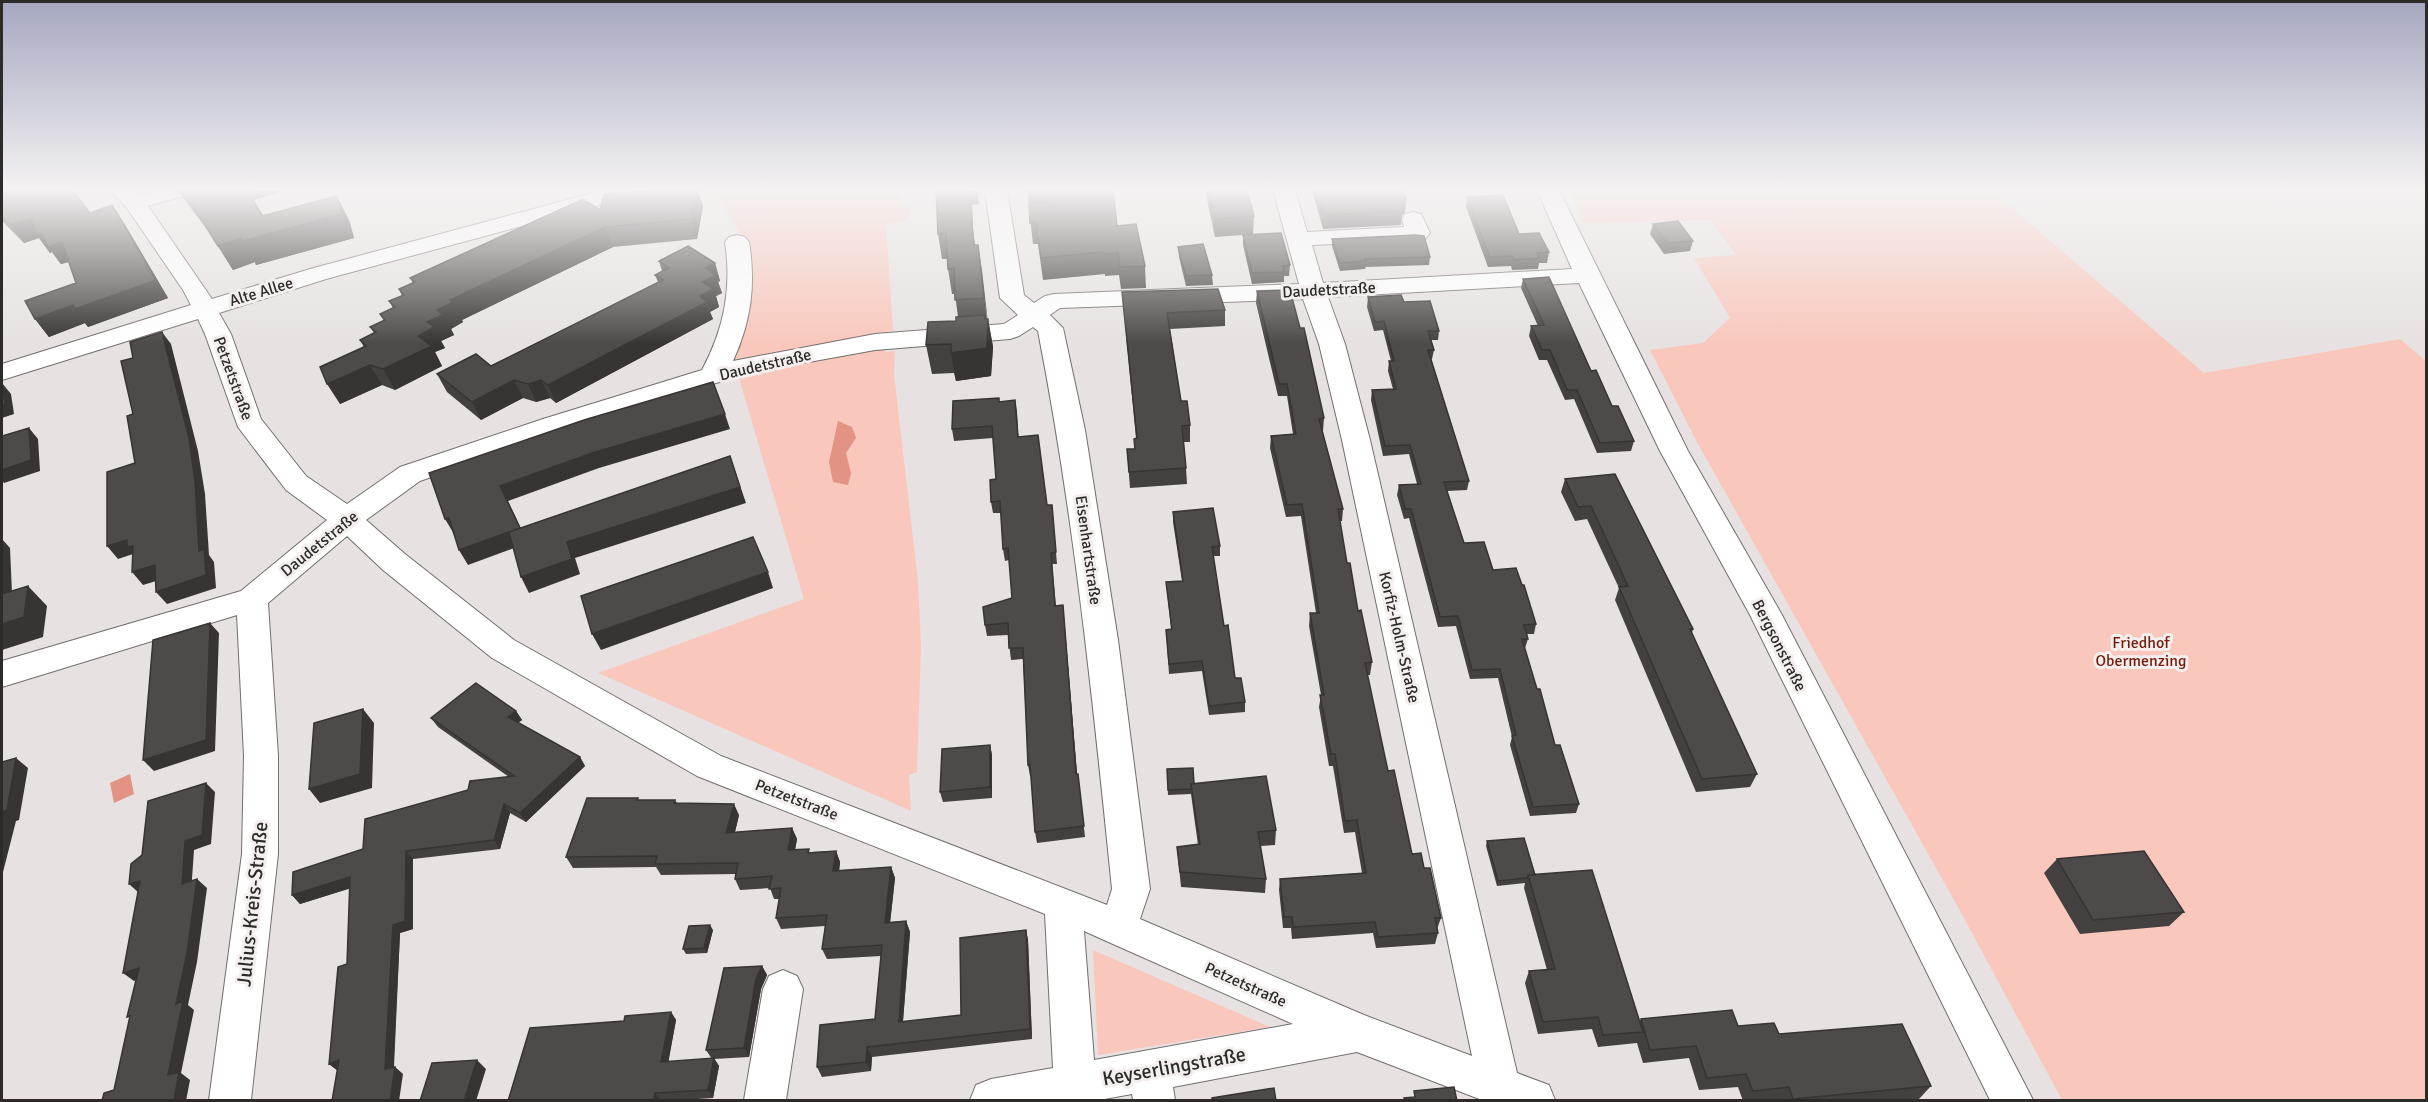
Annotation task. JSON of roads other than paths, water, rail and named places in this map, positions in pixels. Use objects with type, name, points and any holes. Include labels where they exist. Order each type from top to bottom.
[{"type":"street","name":"Petzetstraße","points":[[160,241],[195,290],[218,334],[248,422],[296,483],[346,519],[394,562],[503,649],[709,766],[1063,904],[1357,1032],[1517,1095]]},
{"type":"street","name":"Alte Allee","points":[[2,372],[204,308],[434,241]]},
{"type":"street","name":"Eisenhartstraße","points":[[1011,241],[1012,298],[1050,328],[1071,430],[1102,640],[1131,889],[1118,928]]},
{"type":"street","name":"Korfiz-Holm-Straße","points":[[1299,241],[1332,344],[1517,1095]]},
{"type":"street","name":"Bergsonstraße","points":[[1572,241],[1674,451],[1766,615],[2012,1101]]},
{"type":"street","points":[[712,376],[728,348],[741,301],[742,268],[737,242]]},
{"type":"street","name":"Daudetstraße","points":[[2,674],[252,599],[346,519],[410,474],[554,424],[744,366],[875,342],[1010,331],[1054,301],[1313,291],[1587,275]]},
{"type":"street","name":"Julius-Kreis-Straße","points":[[230,1101],[260,854],[261,756],[252,599]]},
{"type":"street","points":[[1063,904],[1075,1084]]},
{"type":"street","points":[[765,1101],[783,990]]},
{"type":"street","name":"Keyserlingstraße","points":[[992,1101],[1075,1084],[1152,1085],[1357,1032]]},
{"type":"park label","name":"Friedhof Obermenzing","points":[[2141,651]]}]
